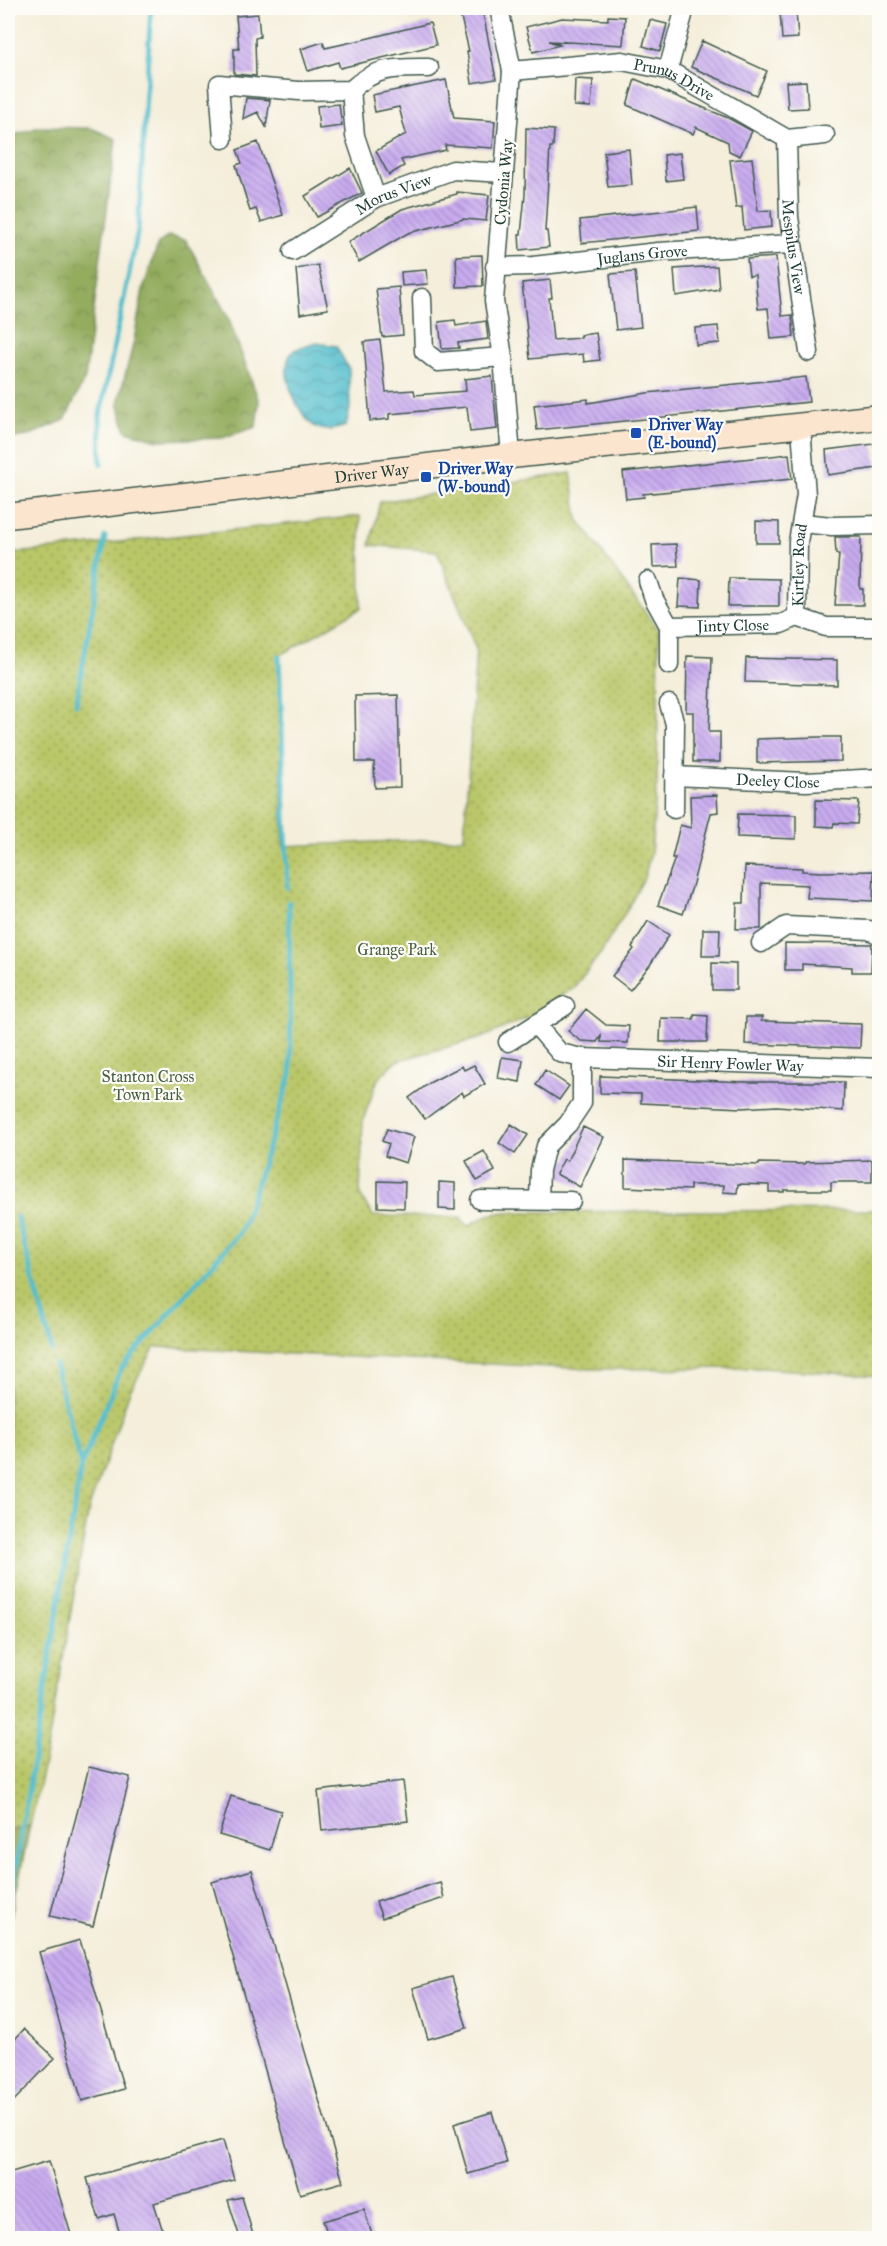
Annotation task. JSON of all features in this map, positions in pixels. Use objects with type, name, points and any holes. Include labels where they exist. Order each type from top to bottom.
[{"type":"main road","name":"Driver Way","points":[[8,516],[511,456],[879,417]]},
{"type":"street","name":"Cydonia Way","points":[[499,8],[512,71],[494,301],[503,357],[511,456]]},
{"type":"street","points":[[668,70],[686,8]]},
{"type":"street","name":"Prunus Drive","points":[[512,71],[622,61],[668,70],[788,139]]},
{"type":"street","points":[[223,139],[219,84],[299,91],[351,90],[367,75],[395,68],[429,68]]},
{"type":"street","points":[[351,90],[355,136],[376,198]]},
{"type":"street","points":[[788,139],[825,135]]},
{"type":"street","name":"Mespilus View","points":[[788,139],[792,244],[809,352]]},
{"type":"street","name":"Morus View","points":[[293,251],[376,198],[453,170],[504,173]]},
{"type":"street","name":"Juglans Grove","points":[[495,267],[533,266],[658,252],[792,244]]},
{"type":"street","points":[[422,298],[424,351],[438,363],[503,357]]},
{"type":"street","name":"Kirtley Road","points":[[801,427],[806,495],[798,542],[797,617],[826,627],[879,627]]},
{"type":"street","points":[[802,523],[832,526],[879,525]]},
{"type":"street","points":[[648,581],[654,599],[669,626],[669,665]]},
{"type":"street","name":"Jinty Close","points":[[669,626],[782,624],[797,617]]},
{"type":"street","points":[[669,704],[675,724],[674,809]]},
{"type":"street","name":"Deeley Close","points":[[675,776],[806,782],[879,778]]},
{"type":"street","points":[[761,944],[786,926],[869,930],[879,935]]},
{"type":"street","points":[[508,1042],[565,1006]]},
{"type":"street","name":"Sir Henry Fowler Way","points":[[536,1025],[560,1053],[582,1058],[879,1068]]},
{"type":"street","points":[[538,1200],[540,1170],[546,1146],[567,1124],[582,1102],[582,1058]]},
{"type":"street","points":[[480,1200],[571,1201]]},
{"type":"green space","points":[[39,127],[91,128],[116,139],[85,378],[65,420],[28,436],[8,439],[8,137]]},
{"type":"green space","points":[[168,236],[186,240],[228,317],[259,401],[256,427],[222,438],[158,440],[126,431],[118,403],[134,341],[143,289],[158,244]]},
{"type":"green space","points":[[571,473],[578,519],[659,631],[657,782],[651,853],[644,878],[601,953],[574,987],[534,1015],[481,1038],[396,1061],[378,1079],[363,1120],[360,1195],[373,1216],[460,1217],[468,1226],[488,1215],[505,1212],[879,1210],[879,1376],[762,1368],[590,1369],[155,1347],[130,1391],[89,1508],[48,1744],[30,1826],[8,1830],[8,554],[360,516],[361,608],[279,656],[283,846],[464,838],[476,649],[437,551],[370,545],[380,502]]},
{"type":"green space","points":[[30,1826],[8,1930],[8,1830]]},
{"type":"water","points":[[317,343],[336,346],[349,369],[350,408],[346,426],[326,430],[314,426],[301,412],[291,390],[287,368],[289,358],[299,348]]},
{"type":"building","points":[[482,8],[496,79],[472,83],[467,51],[469,51],[459,9]]},
{"type":"building","points":[[796,11],[798,38],[782,39],[780,12]]},
{"type":"building","points":[[258,14],[260,37],[255,38],[256,76],[234,74],[234,49],[239,49],[236,16]]},
{"type":"building","points":[[608,16],[625,17],[623,45],[549,41],[560,45],[533,52],[526,27],[562,18],[608,20]]},
{"type":"building","points":[[650,20],[667,24],[660,51],[643,46]]},
{"type":"building","points":[[430,23],[436,45],[340,68],[338,62],[308,71],[301,49],[323,42],[325,48]]},
{"type":"building","points":[[702,41],[767,71],[756,95],[691,67]]},
{"type":"building","points":[[575,79],[593,80],[591,107],[574,106]]},
{"type":"building","points":[[635,79],[728,118],[752,131],[740,156],[729,151],[728,142],[696,127],[693,134],[627,105]]},
{"type":"building","points":[[446,80],[454,118],[495,121],[493,148],[445,145],[446,150],[401,160],[404,166],[389,175],[376,151],[406,134],[399,107],[375,112],[372,95]]},
{"type":"building","points":[[806,81],[808,108],[788,109],[786,82]]},
{"type":"building","points":[[246,98],[270,100],[266,127],[258,112],[243,119]]},
{"type":"building","points":[[339,104],[342,126],[319,129],[317,106]]},
{"type":"building","points":[[526,128],[554,130],[553,147],[550,147],[545,231],[547,231],[549,247],[520,250],[519,234],[521,234],[525,195]]},
{"type":"building","points":[[258,142],[283,215],[261,222],[256,209],[250,211],[236,165],[242,163],[237,150]]},
{"type":"building","points":[[629,149],[632,185],[608,187],[604,152]]},
{"type":"building","points":[[680,153],[683,179],[666,181],[664,155]]},
{"type":"building","points":[[752,158],[758,211],[771,210],[772,227],[744,230],[742,207],[736,208],[730,160]]},
{"type":"building","points":[[350,168],[362,193],[317,217],[305,196]]},
{"type":"building","points":[[457,192],[489,195],[486,221],[464,219],[408,233],[359,262],[348,242],[402,209],[457,194]]},
{"type":"building","points":[[697,207],[699,231],[582,243],[580,220]]},
{"type":"building","points":[[482,255],[483,286],[457,287],[456,256]]},
{"type":"building","points":[[776,257],[782,316],[792,315],[794,337],[771,339],[768,308],[758,309],[755,275],[749,276],[747,259]]},
{"type":"building","points":[[318,265],[328,309],[300,314],[296,269]]},
{"type":"building","points":[[717,266],[719,289],[676,296],[674,269]]},
{"type":"building","points":[[426,270],[428,284],[402,286],[401,272]]},
{"type":"building","points":[[635,272],[641,327],[616,330],[610,274]]},
{"type":"building","points":[[550,280],[552,298],[549,298],[553,340],[581,338],[581,335],[596,333],[600,360],[584,362],[583,354],[530,359],[522,283]]},
{"type":"building","points":[[399,287],[403,335],[382,337],[376,289]]},
{"type":"building","points":[[455,320],[456,326],[486,321],[488,339],[458,343],[459,348],[442,349],[439,322]]},
{"type":"building","points":[[718,326],[720,343],[696,345],[695,328]]},
{"type":"building","points":[[380,340],[386,392],[414,390],[415,395],[466,391],[465,379],[492,376],[497,429],[470,432],[467,407],[389,414],[389,419],[370,421],[364,342]]},
{"type":"building","points":[[806,377],[809,402],[537,430],[534,405],[588,399],[588,403],[647,393]]},
{"type":"building","points":[[874,444],[877,468],[828,475],[826,450]]},
{"type":"building","points":[[789,454],[792,479],[643,494],[644,497],[626,499],[623,472]]},
{"type":"building","points":[[756,521],[779,522],[779,543],[756,543]]},
{"type":"building","points":[[835,537],[861,537],[860,589],[863,589],[863,605],[835,605],[839,554],[836,554]]},
{"type":"building","points":[[676,544],[678,566],[653,567],[652,545]]},
{"type":"building","points":[[680,578],[701,580],[700,607],[678,606]]},
{"type":"building","points":[[729,578],[779,579],[779,606],[728,606]]},
{"type":"building","points":[[687,656],[712,657],[709,732],[720,732],[720,762],[693,762],[693,712],[686,712]]},
{"type":"building","points":[[746,658],[837,660],[837,685],[745,682]]},
{"type":"building","points":[[398,695],[400,787],[375,788],[374,762],[356,762],[355,696]]},
{"type":"building","points":[[841,737],[841,761],[757,763],[757,739]]},
{"type":"building","points":[[717,795],[718,812],[711,813],[683,914],[658,905],[675,858],[672,858],[680,825],[691,828],[690,796]]},
{"type":"building","points":[[816,800],[859,801],[857,824],[834,823],[833,827],[816,826]]},
{"type":"building","points":[[738,814],[796,815],[796,839],[737,837]]},
{"type":"building","points":[[745,866],[802,868],[802,871],[822,872],[874,871],[873,901],[807,898],[808,885],[761,883],[761,929],[736,929],[737,903],[744,903]]},
{"type":"building","points":[[648,921],[669,935],[650,965],[630,990],[612,976],[634,949],[632,947]]},
{"type":"building","points":[[703,929],[720,929],[719,956],[702,956]]},
{"type":"building","points":[[785,943],[872,944],[871,972],[852,972],[852,967],[802,964],[802,970],[785,970]]},
{"type":"building","points":[[712,963],[736,964],[736,990],[712,990]]},
{"type":"building","points":[[586,1009],[606,1025],[629,1026],[628,1043],[601,1042],[601,1036],[597,1042],[581,1041],[568,1031]]},
{"type":"building","points":[[694,1015],[708,1016],[707,1042],[660,1042],[661,1018],[694,1019]]},
{"type":"building","points":[[746,1017],[762,1017],[761,1021],[861,1024],[860,1048],[745,1044]]},
{"type":"building","points":[[502,1057],[523,1060],[520,1082],[498,1078]]},
{"type":"building","points":[[474,1065],[485,1084],[464,1096],[462,1092],[425,1119],[409,1098],[431,1082],[462,1066],[464,1070]]},
{"type":"building","points":[[545,1070],[569,1086],[559,1100],[536,1085]]},
{"type":"building","points":[[600,1076],[747,1082],[844,1082],[843,1111],[777,1106],[741,1108],[641,1103],[641,1094],[600,1093]]},
{"type":"building","points":[[511,1124],[528,1135],[515,1154],[499,1143]]},
{"type":"building","points":[[583,1127],[604,1137],[580,1187],[556,1174],[564,1159],[567,1161]]},
{"type":"building","points":[[387,1129],[414,1137],[406,1163],[385,1156],[389,1144],[382,1141]]},
{"type":"building","points":[[484,1151],[495,1171],[477,1181],[466,1161]]},
{"type":"building","points":[[625,1160],[759,1165],[759,1163],[805,1164],[805,1162],[872,1160],[872,1182],[831,1182],[831,1190],[784,1190],[784,1192],[769,1192],[769,1185],[738,1184],[737,1193],[723,1192],[724,1185],[690,1185],[690,1190],[625,1187]]},
{"type":"building","points":[[378,1181],[405,1182],[404,1208],[378,1207]]},
{"type":"building","points":[[439,1182],[455,1183],[455,1210],[439,1209]]},
{"type":"building","points":[[89,1767],[130,1777],[93,1926],[50,1916]]},
{"type":"building","points":[[403,1781],[408,1821],[322,1831],[318,1791]]},
{"type":"building","points":[[231,1796],[281,1811],[270,1850],[219,1835]]},
{"type":"building","points":[[252,1870],[343,2182],[300,2194],[212,1882]]},
{"type":"building","points":[[440,1882],[444,1898],[382,1918],[376,1902]]},
{"type":"building","points":[[80,1940],[124,2089],[82,2101],[39,1952]]},
{"type":"building","points":[[452,1977],[467,2028],[428,2039],[413,1988]]},
{"type":"building","points":[[24,2029],[55,2058],[8,2107],[8,2047]]},
{"type":"building","points":[[492,2112],[507,2163],[468,2174],[454,2124]]},
{"type":"building","points":[[223,2140],[234,2180],[154,2203],[165,2238],[121,2238],[114,2214],[99,2219],[87,2178]]},
{"type":"building","points":[[49,2161],[72,2238],[10,2238],[8,2173]]},
{"type":"building","points":[[242,2197],[254,2238],[240,2238],[228,2200]]},
{"type":"building","points":[[364,2209],[373,2238],[329,2238],[323,2221]]},
{"type":"waterway","points":[[101,464],[100,415],[138,230],[151,8]]},
{"type":"waterway","points":[[76,704],[105,537]]},
{"type":"waterway","points":[[279,656],[288,888]]},
{"type":"waterway","points":[[81,1466],[121,1369],[239,1233],[245,1220],[291,1074],[289,902]]},
{"type":"waterway","points":[[8,1181],[10,1191]]},
{"type":"waterway","points":[[17,1217],[52,1350]]},
{"type":"waterway","points":[[8,1902],[11,1897],[81,1466],[55,1364]]},
{"type":"place","name":"Driver Way (E-bound)","points":[[636,433]]},
{"type":"place","name":"Driver Way (W-bound)","points":[[426,477]]},
{"type":"park label","name":"Grange Park","points":[[397,949]]},
{"type":"park label","name":"Stanton Cross Town Park","points":[[148,1085]]}]
